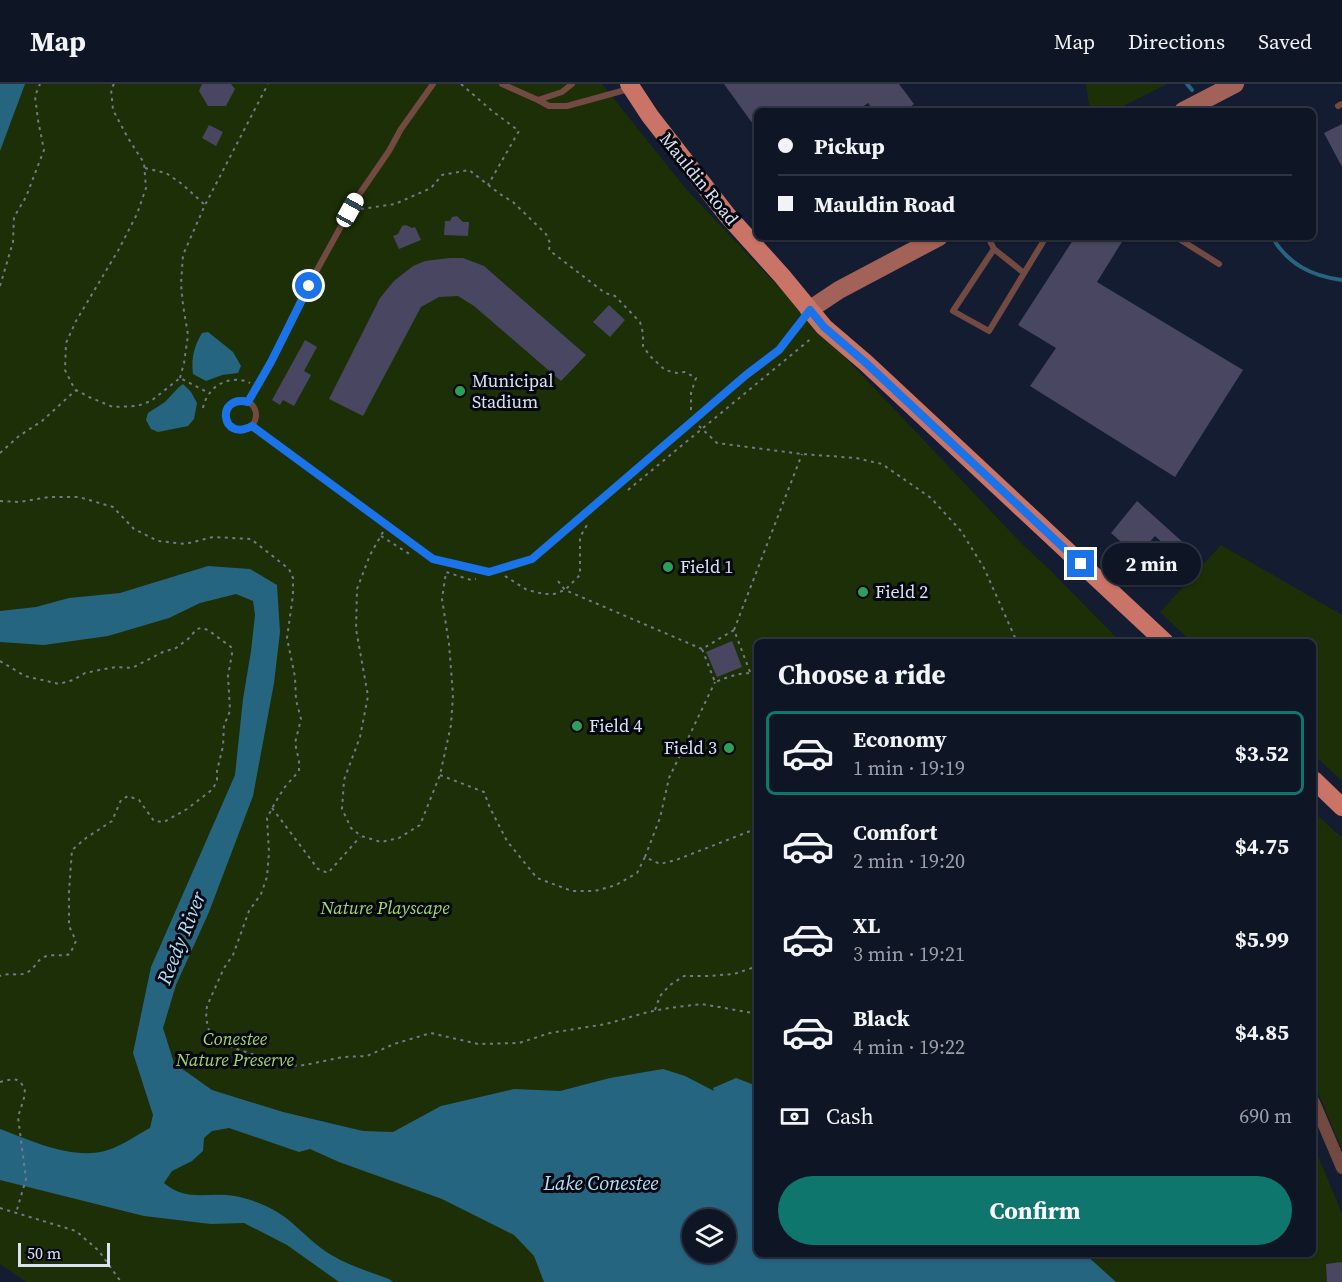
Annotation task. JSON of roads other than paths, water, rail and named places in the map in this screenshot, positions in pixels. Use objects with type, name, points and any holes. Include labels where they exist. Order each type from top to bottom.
[{"type":"main road","name":"Mauldin Road","points":[[631,86],[661,131],[727,215],[824,327],[866,363],[1162,639]]},
{"type":"main road","points":[[1316,782],[1342,807]]},
{"type":"street","points":[[1189,108],[1235,84]]},
{"type":"street","points":[[810,310],[839,290],[933,240]]},
{"type":"street","points":[[1316,1107],[1342,1168]]},
{"type":"lane","points":[[248,402],[356,199],[433,84]]},
{"type":"lane","points":[[502,84],[549,106],[567,106],[631,86]]},
{"type":"lane","points":[[538,100],[562,92],[572,84]]},
{"type":"lane","points":[[990,240],[994,249],[1024,273]]},
{"type":"lane","points":[[994,249],[954,311],[989,331],[1044,240]]},
{"type":"lane","points":[[1181,240],[1219,264]]},
{"type":"lane","points":[[252,426],[433,559],[489,572],[532,559],[746,375],[779,350],[810,310]]},
{"type":"lane","points":[[240,400],[254,406],[256,413],[252,426],[244,430],[236,430],[229,425],[225,417],[232,402],[240,400]]},
{"type":"water","points":[[0,84],[25,84],[0,151]]},
{"type":"water","points":[[208,332],[233,352],[241,366],[238,373],[222,375],[206,381],[193,374],[192,363],[195,348],[202,333]]},
{"type":"water","points":[[183,384],[197,403],[194,419],[188,426],[158,432],[151,429],[146,420],[148,413],[165,402]]},
{"type":"water","name":"Lake Conestee","points":[[208,566],[250,569],[277,585],[280,632],[274,683],[253,796],[209,912],[176,985],[163,1028],[174,1063],[212,1090],[283,1112],[363,1131],[393,1132],[441,1106],[514,1089],[560,1091],[610,1078],[663,1069],[685,1076],[714,1091],[713,1088],[736,1078],[754,1085],[754,1257],[1088,1257],[1116,1282],[544,1282],[534,1256],[514,1235],[442,1199],[339,1162],[310,1149],[299,1152],[229,1128],[212,1131],[204,1138],[203,1151],[192,1161],[172,1171],[164,1183],[181,1193],[190,1195],[235,1196],[262,1204],[285,1217],[332,1256],[393,1282],[339,1282],[287,1245],[244,1223],[211,1224],[144,1216],[0,1180],[0,1129],[53,1148],[95,1153],[124,1143],[150,1128],[153,1115],[133,1053],[151,967],[235,775],[255,615],[253,601],[236,594],[200,603],[169,618],[108,636],[44,645],[0,642],[0,611],[36,607],[69,598],[120,593]]},
{"type":"waterway","points":[[1187,84],[1192,90]]},
{"type":"waterway","points":[[1274,240],[1285,255],[1301,267],[1310,272],[1342,280]]},
{"type":"place","name":"Municipal Stadium","points":[[460,391]]},
{"type":"place","name":"Field 1","points":[[668,567]]},
{"type":"place","name":"Field 2","points":[[863,592]]},
{"type":"place","name":"Field 4","points":[[577,726]]},
{"type":"place","name":"Field 3","points":[[729,748]]},
{"type":"park label","name":"Nature Playscape","points":[[385,908]]},
{"type":"park label","name":"Conestee Nature Preserve","points":[[235,1049]]},
{"type":"water label","name":"Reedy River","points":[[181,938]]}]
